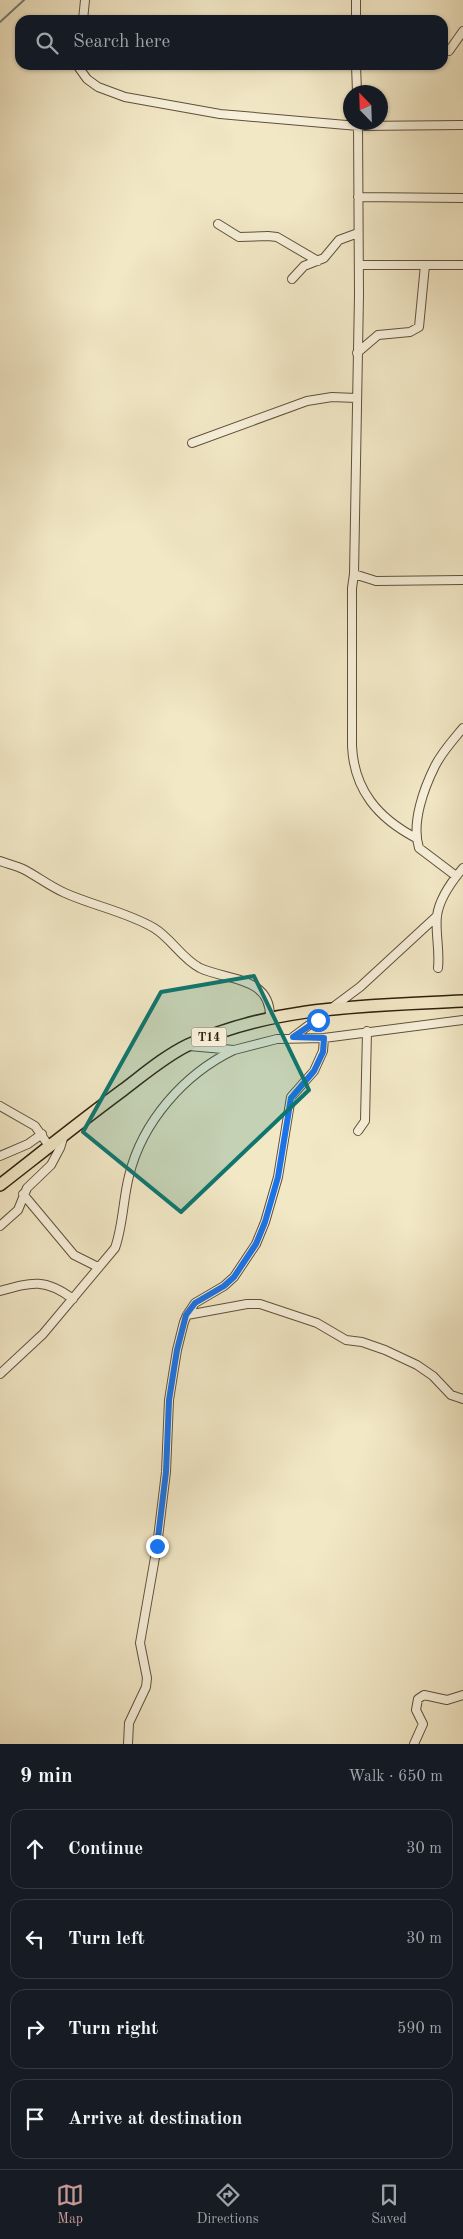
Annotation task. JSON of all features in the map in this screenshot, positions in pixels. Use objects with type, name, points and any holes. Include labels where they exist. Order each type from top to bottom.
[{"type":"highway","name":"T14","points":[[0,1185],[131,1084],[187,1046],[215,1034],[270,1018],[331,1008],[463,1002]]},
{"type":"street","points":[[84,15],[85,0]]},
{"type":"street","points":[[356,0],[356,15]]},
{"type":"street","points":[[449,51],[463,31]]},
{"type":"street","points":[[81,70],[87,79],[98,87],[142,101],[229,115],[343,123]]},
{"type":"street","points":[[356,70],[357,85]]},
{"type":"street","points":[[388,124],[463,125]]},
{"type":"street","points":[[358,130],[357,353],[354,574],[352,588],[352,746],[354,767],[375,808],[394,826],[416,838]]},
{"type":"street","points":[[358,197],[463,198]]},
{"type":"street","points":[[218,224],[239,238],[277,237],[318,260]]},
{"type":"street","points":[[292,279],[304,266],[329,254],[339,240],[358,233]]},
{"type":"street","points":[[358,265],[463,265]]},
{"type":"street","points":[[357,353],[378,335],[410,332],[419,327],[425,265]]},
{"type":"street","points":[[192,443],[307,401],[332,397],[356,398]]},
{"type":"street","points":[[354,574],[376,581],[463,580]]},
{"type":"street","points":[[456,876],[419,848],[416,838],[422,803],[436,765],[463,728]]},
{"type":"street","points":[[0,861],[23,869],[64,893],[153,928],[168,938],[199,968],[244,981],[256,987],[266,998],[270,1008],[270,1018]]},
{"type":"street","points":[[438,968],[437,916],[441,902],[456,876],[463,868]]},
{"type":"street","points":[[293,1037],[360,988],[437,916]]},
{"type":"street","points":[[0,1374],[43,1334],[115,1248],[133,1161],[147,1132],[168,1102],[195,1073],[214,1059],[234,1050],[268,1041],[293,1037],[324,1038],[463,1020]]},
{"type":"street","points":[[358,1131],[365,1121],[367,1031]]},
{"type":"street","points":[[128,1744],[130,1723],[146,1687],[147,1678],[140,1643],[157,1546],[166,1472],[169,1400],[177,1350],[186,1315],[195,1303],[224,1286],[234,1277],[256,1244],[265,1222],[278,1177],[291,1098],[314,1071],[323,1052],[324,1038]]},
{"type":"street","points":[[187,1046],[234,1050]]},
{"type":"street","points":[[0,1106],[35,1126],[49,1146]]},
{"type":"street","points":[[0,1156],[28,1144],[42,1134]]},
{"type":"street","points":[[0,1226],[20,1207],[23,1194],[27,1188],[51,1165],[64,1135]]},
{"type":"street","points":[[23,1194],[74,1255],[98,1267]]},
{"type":"street","points":[[0,1291],[32,1283],[44,1283],[60,1290],[73,1299]]},
{"type":"street","points":[[186,1315],[247,1304],[260,1304],[317,1323],[346,1340],[362,1342],[385,1350],[417,1365],[433,1376],[451,1394],[463,1400]]},
{"type":"street","points":[[414,1744],[423,1724],[416,1710],[418,1699],[424,1695],[446,1700],[463,1695]]},
{"type":"highlighted area","points":[[254,976],[309,1090],[181,1212],[83,1132],[161,992]]},
{"type":"waterway","points":[[0,22],[24,0]]},
{"type":"route","points":[[157,1546],[166,1472],[169,1400],[177,1350],[186,1315],[195,1303],[224,1286],[234,1277],[256,1244],[265,1222],[278,1177],[291,1098],[314,1071],[323,1052],[324,1038],[293,1037],[318,1020]]}]
